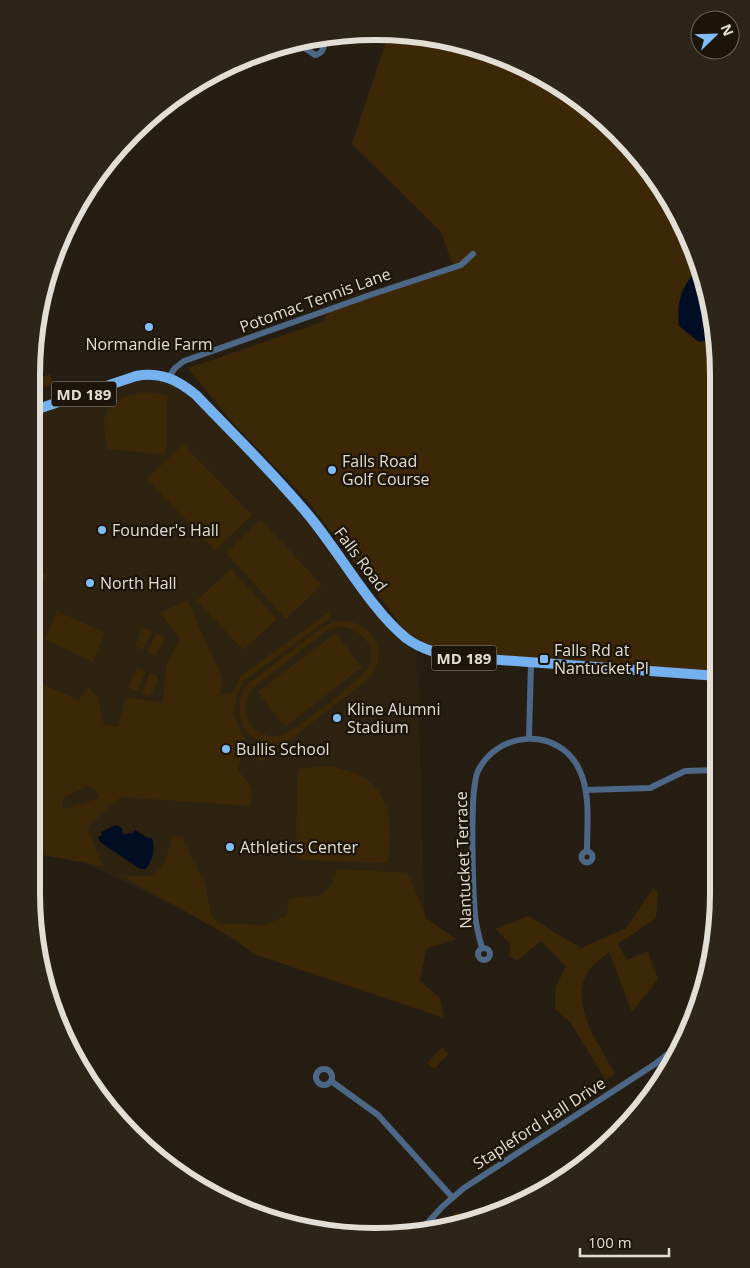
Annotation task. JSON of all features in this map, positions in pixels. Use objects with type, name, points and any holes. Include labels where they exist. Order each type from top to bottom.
[{"type":"main road","name":"Falls Road","points":[[40,408],[136,376],[148,374],[169,377],[196,395],[286,489],[310,517],[378,607],[407,638],[430,651],[444,655],[531,663],[710,675]]},
{"type":"street","points":[[306,47],[306,49],[315,55],[322,51],[323,44]]},
{"type":"street","name":"Potomac Tennis Lane","points":[[169,377],[175,368],[184,361],[379,291],[461,265],[473,254]]},
{"type":"street","points":[[531,663],[529,738],[548,742],[564,750],[579,768],[586,790],[587,851]]},
{"type":"street","name":"Nantucket Terrace","points":[[482,948],[475,915],[474,782],[479,769],[490,754],[508,743],[529,738]]},
{"type":"street","points":[[586,790],[650,788],[685,771],[710,770]]},
{"type":"street","name":"Stapleford Hall Drive","points":[[427,1224],[452,1197],[476,1179],[667,1057]]},
{"type":"street","points":[[330,1081],[378,1115],[452,1197]]},
{"type":"shaded area","name":"Falls Road Golf Course","points":[[386,41],[440,46],[462,51],[503,66],[561,96],[612,138],[654,189],[675,227],[692,267],[699,288],[707,331],[710,375],[710,670],[462,653],[434,648],[405,631],[308,501],[232,422],[188,368],[322,322],[334,305],[453,265],[441,232],[352,144]]},
{"type":"shaded area","points":[[50,374],[54,383],[40,389],[40,378]]},
{"type":"shaded area","name":"Bullis School","points":[[136,376],[176,380],[286,489],[378,607],[417,645],[425,928],[236,936],[57,849],[40,847],[40,408]]},
{"type":"shaded area","points":[[144,392],[167,395],[166,455],[107,449],[104,426],[108,410],[121,399]]},
{"type":"shaded area","points":[[183,444],[252,515],[215,550],[147,479]]},
{"type":"shaded area","points":[[261,520],[322,585],[286,619],[226,553]]},
{"type":"shaded area","points":[[231,569],[277,619],[243,650],[197,600]]},
{"type":"shaded area","points":[[40,573],[47,574],[43,584],[40,583]]},
{"type":"shaded area","points":[[187,600],[223,680],[220,695],[232,693],[242,675],[329,612],[330,618],[245,680],[238,692],[233,714],[245,740],[238,770],[252,788],[250,806],[121,797],[87,828],[103,866],[40,855],[40,683],[79,700],[88,687],[98,697],[104,725],[118,727],[126,697],[163,703],[167,663],[180,639],[160,613]],"holes":[[[89,785],[89,788],[96,790],[99,798],[64,809],[62,804],[64,797]]]},
{"type":"shaded area","points":[[57,611],[105,633],[93,662],[45,639]]},
{"type":"shaded area","points":[[334,621],[347,621],[368,630],[378,647],[375,669],[367,680],[261,762],[257,757],[275,743],[264,742],[254,738],[247,732],[242,724],[240,714],[242,694],[247,685],[321,628]],"holes":[[[339,627],[360,634],[369,646],[371,660],[363,674],[328,704],[283,735],[262,734],[254,728],[246,715],[247,698],[254,687],[326,631]]]},
{"type":"shaded area","points":[[143,627],[152,631],[143,650],[135,646]]},
{"type":"shaded area","points":[[156,633],[165,637],[156,656],[148,652]]},
{"type":"shaded area","points":[[336,633],[362,667],[285,727],[258,692]]},
{"type":"shaded area","points":[[137,668],[146,672],[137,691],[128,687]]},
{"type":"shaded area","points":[[150,673],[159,677],[150,697],[142,693]]},
{"type":"shaded area","points":[[326,766],[347,770],[363,777],[374,786],[382,797],[387,811],[389,826],[388,863],[301,860],[296,854],[298,769]]},
{"type":"shaded area","points":[[180,835],[205,883],[211,916],[219,923],[264,925],[286,916],[290,898],[320,896],[332,884],[337,869],[408,873],[427,919],[456,939],[426,949],[420,981],[440,998],[444,1018],[254,954],[234,939],[123,876],[153,876],[165,862],[172,837]]},
{"type":"shaded area","points":[[653,889],[658,893],[656,918],[618,944],[627,960],[648,951],[658,979],[632,1012],[609,952],[589,970],[583,983],[582,996],[588,1024],[615,1074],[606,1080],[570,1022],[555,1009],[555,989],[566,966],[541,941],[518,960],[509,957],[510,944],[496,929],[528,916],[581,948],[626,928]]},
{"type":"shaded area","points":[[442,1047],[448,1054],[434,1069],[427,1063]]},
{"type":"shaded area","points":[[568,1162],[574,1163],[568,1167]]},
{"type":"shaded area","points":[[458,1211],[463,1217],[462,1217],[446,1221]]},
{"type":"water","points":[[694,272],[704,310],[708,340],[699,342],[679,326],[680,300]]},
{"type":"water","points":[[116,825],[122,828],[123,834],[133,833],[135,830],[148,838],[152,838],[153,854],[146,869],[140,869],[100,842],[98,837],[102,835],[101,832]]},
{"type":"place","name":"Normandie Farm","points":[[149,327]]},
{"type":"place","name":"Falls Road Golf Course","points":[[332,470]]},
{"type":"place","name":"Founder's Hall","points":[[102,530]]},
{"type":"place","name":"North Hall","points":[[90,583]]},
{"type":"place","name":"Falls Rd at Nantucket Pl","points":[[544,659]]},
{"type":"place","name":"Kline Alumni Stadium","points":[[337,718]]},
{"type":"place","name":"Bullis School","points":[[226,749]]},
{"type":"place","name":"Athletics Center","points":[[230,847]]}]
